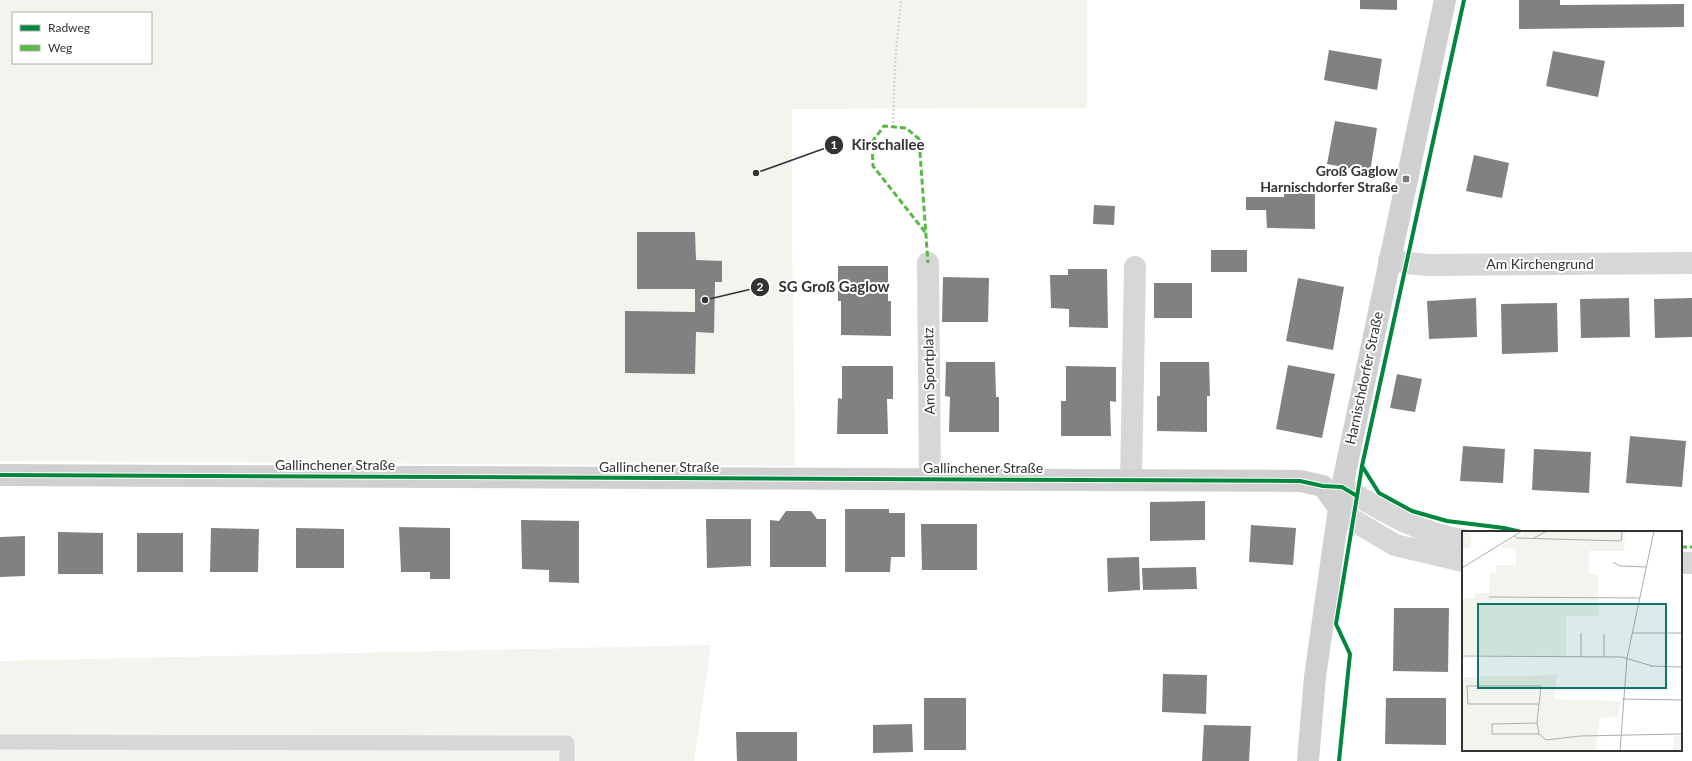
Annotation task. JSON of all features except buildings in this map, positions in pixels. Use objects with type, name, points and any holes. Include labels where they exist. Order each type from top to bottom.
[{"type":"street","name":"Harnischdorfer Straße","points":[[1308,761],[1330,491],[1389,260],[1445,0]]},
{"type":"street","name":"Am Kirchengrund","points":[[1389,260],[1429,265],[1692,264]]},
{"type":"street","name":"Am Sportplatz","points":[[928,263],[930,479]]},
{"type":"street","points":[[1131,480],[1135,267]]},
{"type":"street","name":"Gallinchener Straße","points":[[0,474],[1300,481],[1330,491]]},
{"type":"street","points":[[1330,491],[1445,538],[1462,540]]},
{"type":"street","points":[[1330,491],[1353,520],[1394,545],[1462,561]]},
{"type":"lane","points":[[0,742],[567,743],[567,761]]},
{"type":"path","points":[[893,127],[894,62],[901,0]]},
{"type":"shaded area","points":[[0,0],[1087,0],[1087,108],[792,109],[795,466],[0,461]]},
{"type":"shaded area","points":[[711,645],[694,761],[0,761],[0,661]]},
{"type":"marked path","points":[[925,232],[873,166],[872,142],[884,126],[906,128],[919,139],[928,263]]},
{"type":"marked path","points":[[1682,547],[1692,547]]},
{"type":"cycle path","points":[[1339,761],[1350,654],[1336,624],[1362,466],[1464,0]]},
{"type":"cycle path","points":[[1362,466],[1379,493],[1412,511],[1447,521],[1517,531]]},
{"type":"cycle path","points":[[0,475],[1300,481],[1323,486],[1342,487],[1357,496]]},
{"type":"place","name":"Kirschallee","points":[[756,173]]},
{"type":"place","name":"Groß Gaglow Harnischdorfer Straße","points":[[1406,179]]},
{"type":"place","name":"SG Groß Gaglow","points":[[705,300]]}]
